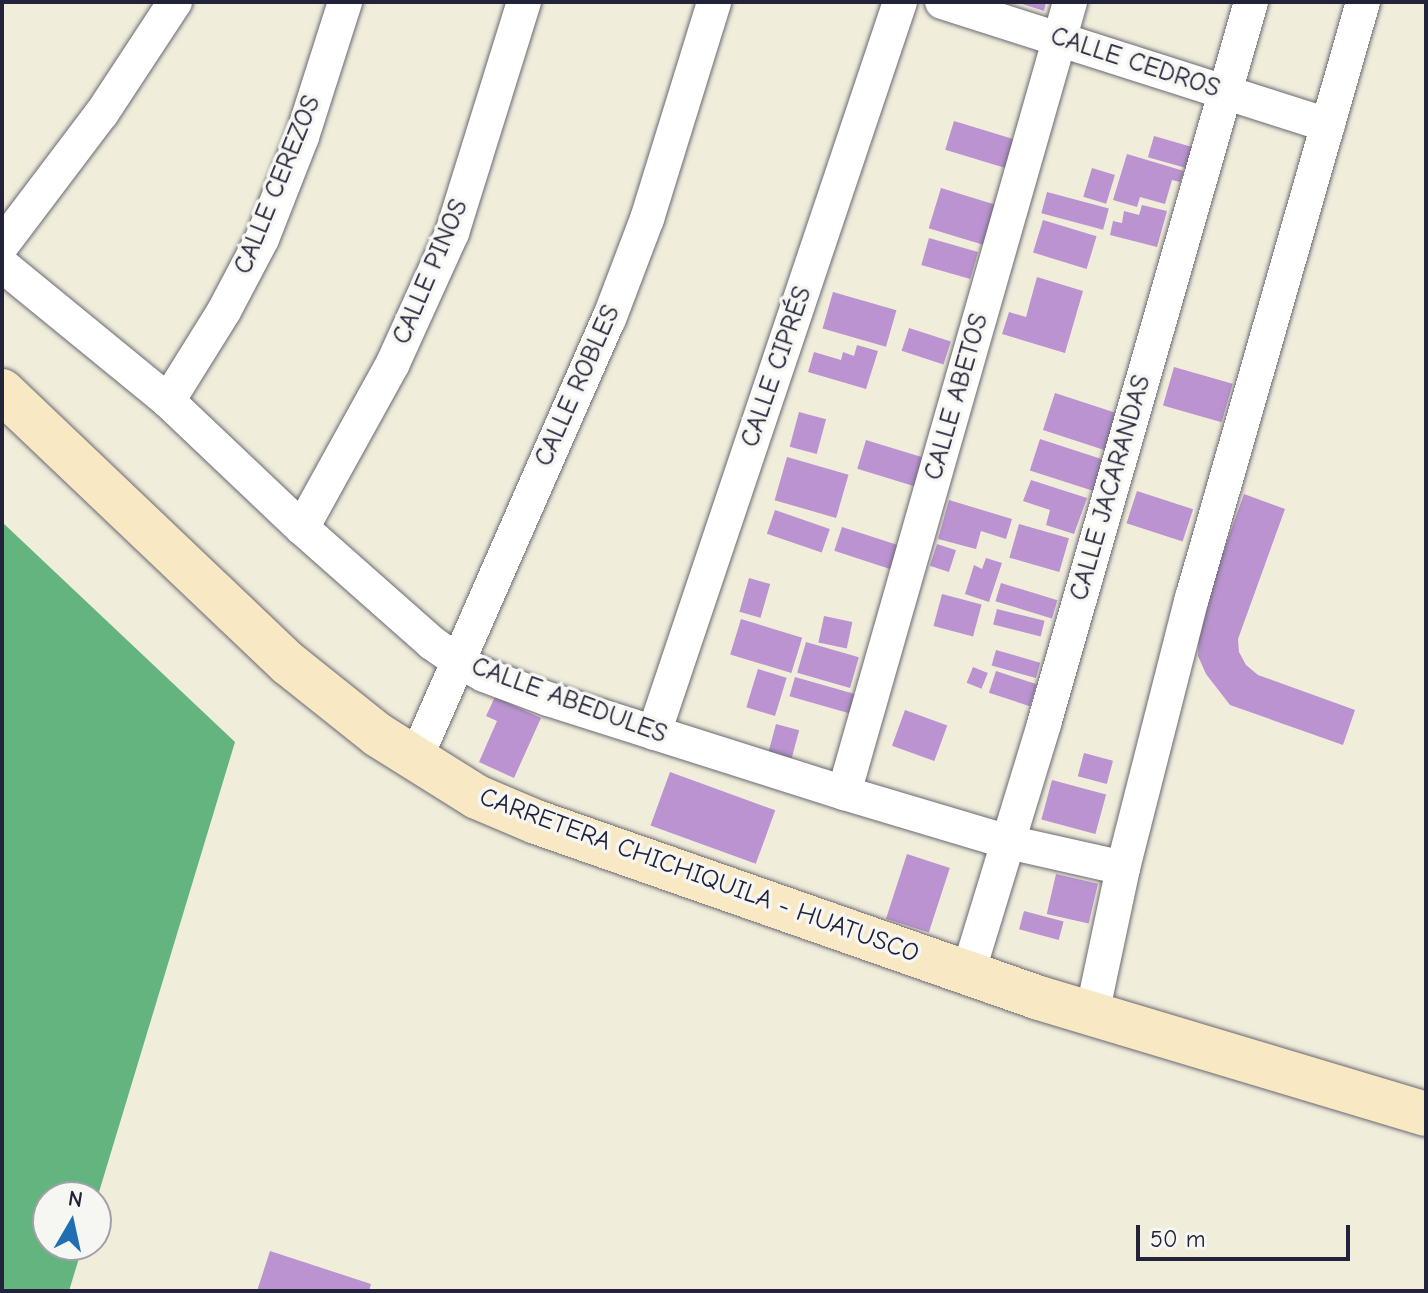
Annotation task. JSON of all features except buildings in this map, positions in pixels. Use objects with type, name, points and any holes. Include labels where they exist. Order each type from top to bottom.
[{"type":"main road","name":"CARRETERA CHICHIQUILA - HUATUSCO","points":[[2,391],[289,664],[415,760],[477,797],[536,822],[968,973],[1092,1014],[1426,1114]]},
{"type":"street","points":[[2,245],[102,113],[175,2]]},
{"type":"street","name":"CALLE PINOS","points":[[302,528],[393,363],[452,233],[524,2]]},
{"type":"street","name":"CALLE ROBLES","points":[[415,760],[456,660],[609,319],[647,219],[714,2]]},
{"type":"street","name":"CALLE CIPRÉS","points":[[654,733],[900,2]]},
{"type":"street","name":"CALLE CEDROS","points":[[942,2],[1328,125]]},
{"type":"street","name":"CALLE ABETOS","points":[[844,793],[1070,2]]},
{"type":"street","name":"CALLE JACARANDAS","points":[[968,973],[1251,2]]},
{"type":"street","points":[[1092,1014],[1123,868],[1192,598],[1363,2]]},
{"type":"street","name":"CALLE CEREZOS","points":[[168,401],[224,311],[262,239],[302,137],[336,7]]},
{"type":"street","name":"CALLE ABEDULES","points":[[2,265],[168,401],[302,528],[432,643],[456,660],[484,675],[548,699],[844,793],[1008,842],[1123,868]]},
{"type":"green space","points":[[2,522],[235,742],[102,1181],[32,1181],[32,1261],[78,1261],[69,1291],[2,1291]]}]
